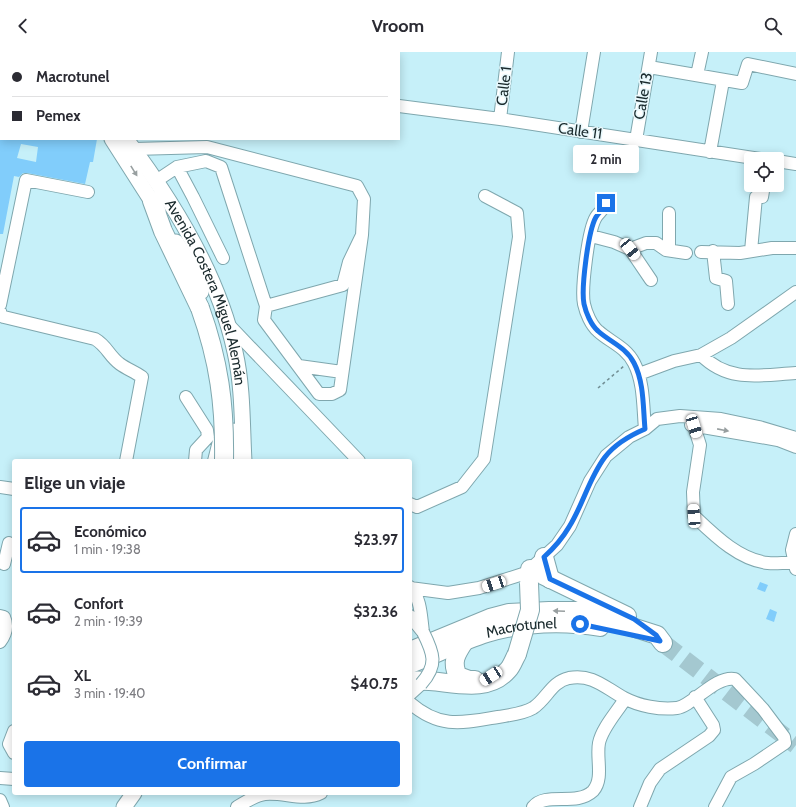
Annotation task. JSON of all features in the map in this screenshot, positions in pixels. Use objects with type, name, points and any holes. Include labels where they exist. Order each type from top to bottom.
[{"type":"highway","points":[[152,201],[163,231],[200,308],[219,373],[222,393],[224,459]]},
{"type":"highway","points":[[544,557],[550,579]]},
{"type":"highway","points":[[415,683],[422,680],[467,686],[490,682],[508,671],[530,610],[526,577],[550,579],[634,619],[660,640]]},
{"type":"highway","points":[[412,650],[490,618],[509,613],[548,611],[579,612],[660,640]]},
{"type":"highway","name":"Macrotunel","points":[[412,663],[487,633],[521,626],[580,624],[660,640]]},
{"type":"highway","points":[[464,642],[455,656],[454,668],[458,676],[468,680],[484,681],[498,671],[514,654]]},
{"type":"main road","points":[[113,140],[152,201],[190,265],[206,305],[221,350],[229,389],[233,422],[233,459]]},
{"type":"main road","name":"Avenida Costera Miguel Alemán","points":[[130,144],[156,181],[213,280],[235,352],[240,392],[244,459]]},
{"type":"street","name":"Calle 1","points":[[500,120],[508,52]]},
{"type":"street","points":[[581,132],[594,52]]},
{"type":"street","name":"Calle 13","points":[[636,140],[651,52]]},
{"type":"street","points":[[697,75],[702,52]]},
{"type":"street","points":[[648,67],[723,81],[743,83],[748,64],[796,74]]},
{"type":"street","points":[[710,152],[723,81]]},
{"type":"street","name":"Calle 11","points":[[400,106],[744,157]]},
{"type":"street","points":[[130,144],[207,147],[357,186],[364,199],[362,235],[340,390],[332,394],[319,394],[300,366],[264,320],[266,306],[221,167],[206,161],[177,167],[156,181]]},
{"type":"street","points":[[784,162],[796,164]]},
{"type":"street","points":[[177,167],[223,258]]},
{"type":"street","points":[[0,305],[26,180],[88,192]]},
{"type":"street","points":[[751,251],[756,197],[762,198],[763,192]]},
{"type":"street","points":[[412,505],[417,507],[462,487],[484,459],[519,237],[517,213],[485,196]]},
{"type":"street","points":[[606,203],[603,211],[596,217],[587,249],[584,303],[586,311],[598,331],[624,349],[634,362],[639,374],[645,429]]},
{"type":"street","points":[[668,213],[669,250]]},
{"type":"street","points":[[266,306],[343,285],[349,262],[362,235]]},
{"type":"street","points":[[591,236],[614,242],[630,249],[651,280]]},
{"type":"street","points":[[630,249],[646,243],[656,243],[669,250],[686,253]]},
{"type":"street","points":[[701,252],[740,253],[772,248],[796,248]]},
{"type":"street","points":[[713,252],[716,278],[726,281],[728,304]]},
{"type":"street","points":[[639,374],[674,361],[701,355],[731,338],[796,292]]},
{"type":"street","points":[[0,311],[1,316],[4,317],[95,338],[104,344],[111,357],[142,377],[126,459]]},
{"type":"street","points":[[227,323],[357,459]]},
{"type":"street","points":[[701,355],[717,369],[734,375],[796,373]]},
{"type":"street","points":[[300,366],[342,372]]},
{"type":"street","points":[[214,459],[223,424],[224,399],[229,389]]},
{"type":"street","points":[[186,397],[207,430],[208,437],[196,450],[195,459]]},
{"type":"street","points":[[412,588],[448,593],[480,588],[526,577],[557,545],[570,526],[590,481],[606,456],[629,437],[645,429],[656,420],[680,416],[721,419],[759,427],[796,438]]},
{"type":"street","points":[[694,426],[705,418]]},
{"type":"street","points":[[656,420],[778,440],[796,447]]},
{"type":"street","points":[[694,426],[700,445],[692,492],[694,516],[709,530],[740,554],[768,563],[795,566],[792,550],[796,534]]},
{"type":"street","points":[[0,487],[12,489]]},
{"type":"street","points":[[6,564],[8,543]]},
{"type":"street","points":[[412,590],[418,598],[423,632],[432,653],[431,673],[415,683]]},
{"type":"street","points":[[0,616],[4,617],[7,624],[0,642]]},
{"type":"street","points":[[412,618],[423,632]]},
{"type":"street","points":[[412,706],[422,714],[440,721],[458,724],[514,714],[532,709],[543,700],[552,687],[562,680],[579,677],[596,680],[625,699],[657,709],[679,708],[721,681],[730,678],[735,679],[763,709],[784,737],[790,742],[731,777],[715,807]]},
{"type":"street","points":[[640,807],[650,783],[660,769],[709,736],[714,730],[713,725],[695,697]]},
{"type":"street","points":[[533,807],[536,803],[544,800],[564,801],[584,798],[592,792],[597,785],[599,743],[607,726],[625,699]]},
{"type":"street","points":[[12,736],[9,744],[12,749]]},
{"type":"street","points":[[237,807],[262,795]]},
{"type":"street","points":[[273,795],[300,798],[317,795]]},
{"type":"street","points":[[0,800],[3,807]]},
{"type":"path","points":[[598,388],[622,367],[634,362]]},
{"type":"building","points":[[0,140],[97,140],[93,162],[90,162],[85,184],[27,173],[23,173],[19,177],[14,176],[3,234],[0,234]],"holes":[[[21,144],[38,147],[36,162],[17,158]]]},
{"type":"building","points":[[760,582],[768,585],[765,592],[757,589]]},
{"type":"building","points":[[770,609],[777,612],[774,622],[766,619]]},
{"type":"tunnel","points":[[663,643],[796,745]]},
{"type":"route","points":[[580,624],[612,630],[652,641],[660,641],[656,635],[634,619],[585,597],[550,579],[544,557],[557,545],[570,526],[590,481],[606,456],[629,437],[645,429],[639,374],[634,362],[624,349],[608,336],[598,331],[591,321],[584,303],[587,249],[596,217],[603,211],[606,203]]}]
